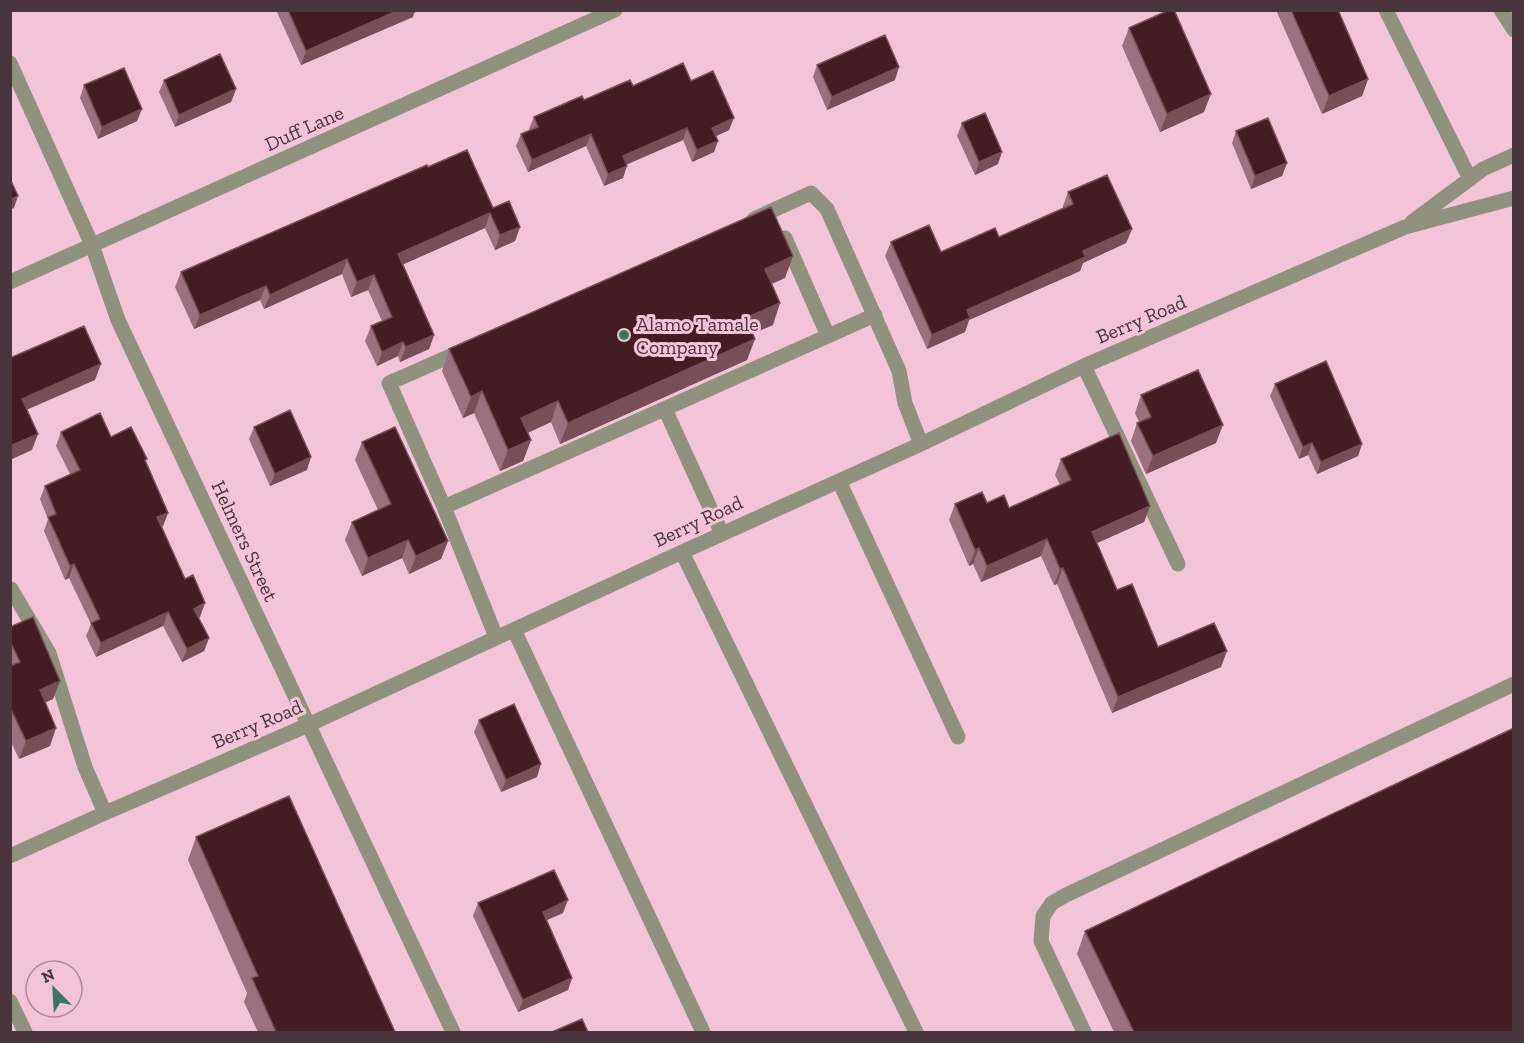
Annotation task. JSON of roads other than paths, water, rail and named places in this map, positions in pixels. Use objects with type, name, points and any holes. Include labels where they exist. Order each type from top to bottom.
[{"type":"street","name":"Duff Lane","points":[[10,282],[615,10]]},
{"type":"street","points":[[1386,10],[1470,178]]},
{"type":"street","points":[[1502,10],[1514,30]]},
{"type":"street","name":"Helmers Street","points":[[10,63],[92,245],[118,320],[453,1032]]},
{"type":"street","name":"Berry Road","points":[[1405,227],[1483,169],[1514,155]]},
{"type":"street","points":[[741,225],[811,193],[827,209],[899,371],[905,403],[921,444]]},
{"type":"street","name":"Berry Road","points":[[12,852],[308,725],[921,444],[1084,366],[1405,227],[1514,198]]},
{"type":"street","points":[[773,211],[828,336]]},
{"type":"street","points":[[444,507],[874,315]]},
{"type":"street","points":[[475,345],[390,383],[444,507],[496,638]]},
{"type":"street","points":[[1084,366],[1178,564]]},
{"type":"street","points":[[665,409],[722,534]]},
{"type":"street","points":[[839,481],[958,737]]},
{"type":"street","points":[[682,552],[916,1032]]},
{"type":"street","points":[[11,589],[49,653],[85,767],[105,813]]},
{"type":"street","points":[[514,630],[703,1032]]},
{"type":"street","points":[[1084,1032],[1041,941],[1042,916],[1052,903],[1514,684]]},
{"type":"street","points":[[10,1001],[26,1032]]},
{"type":"place","name":"Alamo Tamale Company","points":[[624,335]]}]
